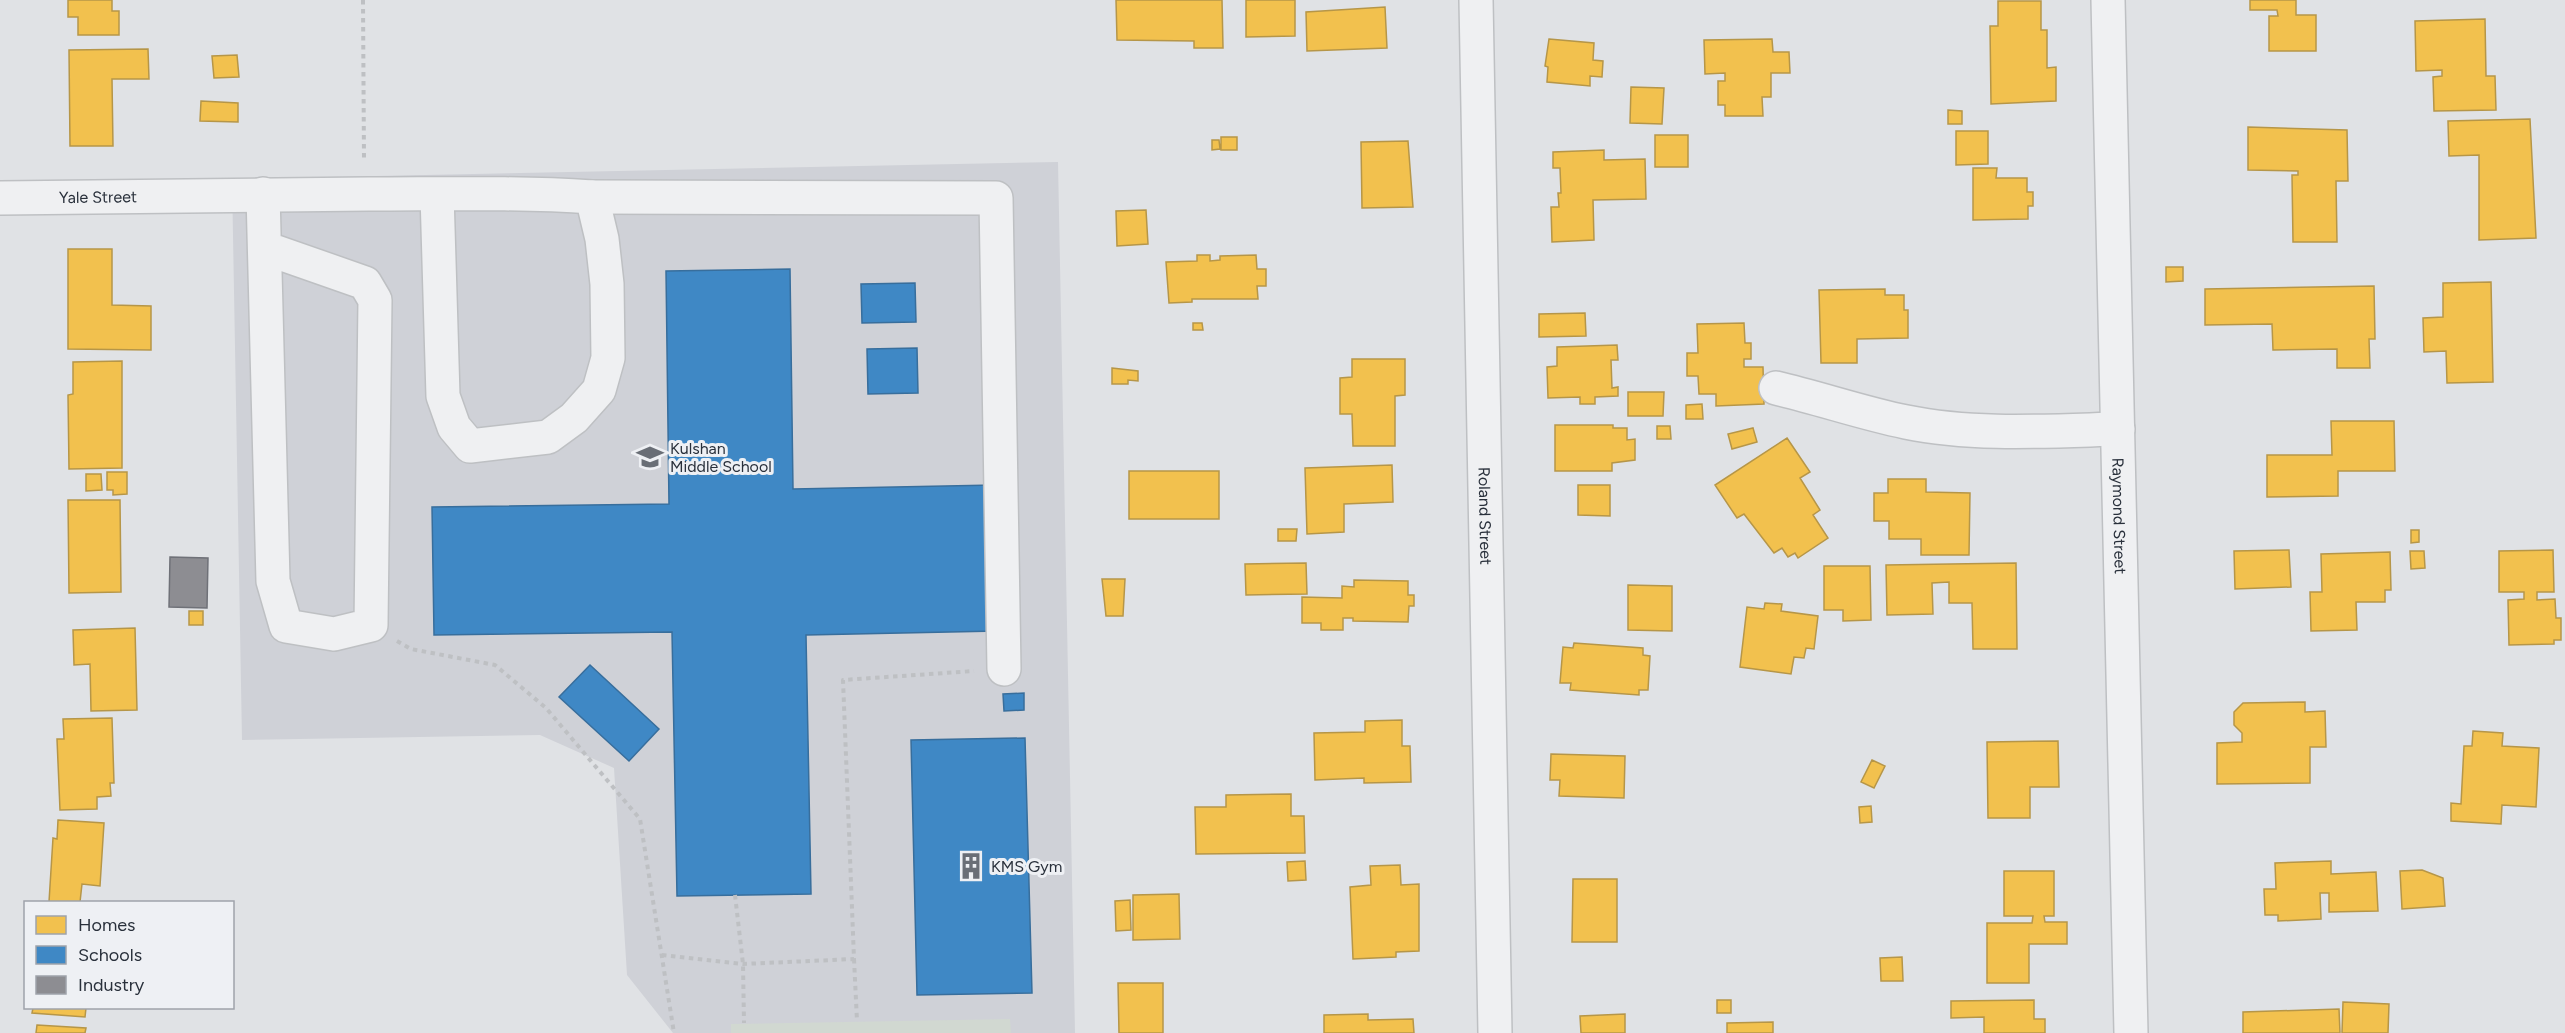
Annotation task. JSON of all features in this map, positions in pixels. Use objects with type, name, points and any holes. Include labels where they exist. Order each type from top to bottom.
[{"type":"street","name":"Roland Street","points":[[1476,0],[1496,1033]]},
{"type":"street","name":"Raymond Street","points":[[2108,0],[2131,1033]]},
{"type":"street","name":"Yale Street","points":[[0,198],[263,194],[996,198],[1004,669]]},
{"type":"street","points":[[263,194],[264,248],[273,581],[286,626],[334,634],[371,625],[375,300],[366,284],[264,248]]},
{"type":"street","points":[[437,194],[443,396],[454,427],[470,446],[548,437],[574,418],[599,390],[608,358],[607,285],[602,239],[591,197]]},
{"type":"street","points":[[1776,388],[1906,422],[1929,425],[2039,431],[2118,429]]},
{"type":"path","points":[[363,0],[364,194]]},
{"type":"path","points":[[371,625],[411,649],[495,665],[546,708],[640,819],[674,1033]]},
{"type":"path","points":[[857,1022],[843,680],[1004,669]]},
{"type":"path","points":[[735,895],[743,964],[744,1023]]},
{"type":"path","points":[[662,955],[743,964],[854,959]]},
{"type":"shaded area","name":"Kulshan Middle School","points":[[1058,162],[1075,1033],[673,1033],[627,975],[614,768],[540,735],[242,740],[232,179]]},
{"type":"shaded area","points":[[1010,1019],[1011,1033],[731,1033],[731,1024]]},
{"type":"building: Homes","points":[[68,0],[112,0],[112,11],[119,11],[119,35],[78,35],[78,17],[68,17]]},
{"type":"building: Homes","points":[[1116,0],[1222,0],[1223,48],[1194,48],[1194,41],[1117,40]]},
{"type":"building: Homes","points":[[1246,0],[1295,0],[1295,36],[1246,37]]},
{"type":"building: Homes","points":[[2250,0],[2296,0],[2296,15],[2316,15],[2316,51],[2269,51],[2269,16],[2278,16],[2277,10],[2250,10]]},
{"type":"building: Homes","points":[[1998,1],[2041,1],[2041,30],[2047,30],[2047,68],[2056,67],[2056,101],[1991,104],[1990,26],[1998,26]]},
{"type":"building: Homes","points":[[1385,7],[1387,48],[1307,51],[1306,12]]},
{"type":"building: Homes","points":[[2485,19],[2486,76],[2495,76],[2496,110],[2434,111],[2433,77],[2442,76],[2442,70],[2416,71],[2415,21]]},
{"type":"building: Homes","points":[[1549,39],[1594,43],[1593,60],[1603,61],[1602,77],[1590,76],[1590,86],[1547,82],[1548,67],[1545,66]]},
{"type":"building: Homes","points":[[1772,39],[1773,52],[1789,52],[1790,73],[1771,73],[1771,97],[1762,97],[1763,116],[1725,116],[1725,105],[1718,105],[1718,81],[1725,81],[1725,73],[1705,74],[1704,40]]},
{"type":"building: Homes","points":[[148,49],[149,79],[112,79],[113,146],[70,146],[69,50]]},
{"type":"building: Homes","points":[[237,55],[239,77],[214,78],[212,56]]},
{"type":"building: Homes","points":[[1631,87],[1664,88],[1662,124],[1630,123]]},
{"type":"building: Homes","points":[[201,101],[238,103],[238,122],[200,121]]},
{"type":"building: Homes","points":[[1948,110],[1962,111],[1962,124],[1948,124]]},
{"type":"building: Homes","points":[[2530,119],[2536,238],[2479,240],[2479,155],[2449,156],[2448,121]]},
{"type":"building: Homes","points":[[2248,127],[2347,130],[2348,181],[2336,181],[2337,242],[2293,242],[2292,175],[2298,175],[2298,171],[2248,170]]},
{"type":"building: Homes","points":[[1956,131],[1988,131],[1988,164],[1956,165]]},
{"type":"building: Homes","points":[[1655,135],[1688,135],[1688,167],[1655,167]]},
{"type":"building: Homes","points":[[1221,137],[1237,137],[1237,150],[1221,150]]},
{"type":"building: Homes","points":[[1212,140],[1219,140],[1220,149],[1212,150]]},
{"type":"building: Homes","points":[[1408,141],[1413,207],[1362,208],[1361,142]]},
{"type":"building: Homes","points":[[1604,150],[1604,160],[1645,159],[1646,199],[1593,200],[1594,240],[1552,242],[1551,207],[1559,207],[1558,193],[1561,193],[1560,168],[1553,168],[1553,152]]},
{"type":"building: Homes","points":[[1973,168],[1997,168],[1996,178],[2027,178],[2027,192],[2033,192],[2033,206],[2028,206],[2028,219],[1973,220]]},
{"type":"building: Homes","points":[[1146,210],[1148,244],[1117,246],[1116,211]]},
{"type":"building: Homes","points":[[68,249],[112,249],[112,305],[151,306],[151,350],[68,349]]},
{"type":"building: Homes","points":[[1197,255],[1210,255],[1210,261],[1220,260],[1220,256],[1256,255],[1257,269],[1266,269],[1266,286],[1257,286],[1258,299],[1192,299],[1192,302],[1169,303],[1166,262],[1197,261]]},
{"type":"building: Homes","points":[[2166,267],[2183,267],[2183,281],[2166,282]]},
{"type":"building: Homes","points":[[2491,282],[2493,382],[2447,383],[2446,351],[2424,352],[2423,318],[2443,317],[2443,283]]},
{"type":"building: Homes","points":[[2374,286],[2375,339],[2369,339],[2370,368],[2337,368],[2337,349],[2273,350],[2272,324],[2205,325],[2205,289]]},
{"type":"building: Homes","points":[[1885,289],[1885,295],[1904,295],[1904,310],[1908,310],[1908,338],[1857,339],[1857,363],[1821,363],[1819,290]]},
{"type":"building: Homes","points":[[1585,313],[1586,336],[1539,337],[1539,314]]},
{"type":"building: Homes","points":[[1193,323],[1202,323],[1203,330],[1193,330]]},
{"type":"building: Homes","points":[[1744,323],[1745,343],[1751,343],[1751,359],[1744,359],[1744,367],[1763,367],[1764,404],[1716,406],[1716,394],[1699,394],[1698,376],[1687,376],[1687,353],[1698,353],[1697,324]]},
{"type":"building: Homes","points":[[1617,345],[1618,360],[1611,360],[1612,388],[1618,387],[1618,396],[1595,397],[1595,404],[1580,404],[1580,397],[1548,398],[1547,367],[1557,366],[1557,347]]},
{"type":"building: Homes","points":[[1352,359],[1405,359],[1405,395],[1395,396],[1395,446],[1353,446],[1352,414],[1340,414],[1340,378],[1352,377]]},
{"type":"building: Homes","points":[[122,361],[122,468],[69,469],[68,395],[73,394],[73,362]]},
{"type":"building: Homes","points":[[1112,368],[1138,371],[1138,381],[1128,380],[1128,384],[1112,384]]},
{"type":"building: Homes","points":[[1628,392],[1664,392],[1663,416],[1628,416]]},
{"type":"building: Homes","points":[[1702,404],[1703,419],[1686,419],[1686,405]]},
{"type":"building: Homes","points":[[2331,421],[2394,421],[2395,471],[2338,471],[2338,496],[2267,497],[2267,455],[2332,455]]},
{"type":"building: Homes","points":[[1555,425],[1613,425],[1613,428],[1627,428],[1627,440],[1635,439],[1635,460],[1612,463],[1612,471],[1555,471]]},
{"type":"building: Homes","points":[[1657,426],[1670,426],[1671,439],[1657,439]]},
{"type":"building: Homes","points":[[1753,428],[1757,442],[1732,449],[1728,434]]},
{"type":"building: Homes","points":[[1787,438],[1810,472],[1800,478],[1820,510],[1813,515],[1828,538],[1798,558],[1795,553],[1788,557],[1782,548],[1774,553],[1744,514],[1737,518],[1715,485]]},
{"type":"building: Homes","points":[[1392,465],[1393,502],[1344,504],[1344,532],[1307,534],[1305,468]]},
{"type":"building: Homes","points":[[1129,471],[1219,471],[1219,519],[1129,519]]},
{"type":"building: Homes","points":[[107,472],[127,472],[127,494],[113,495],[113,490],[107,490]]},
{"type":"building: Homes","points":[[86,474],[101,474],[102,490],[86,491]]},
{"type":"building: Homes","points":[[1888,479],[1926,479],[1926,492],[1970,493],[1969,555],[1921,555],[1921,539],[1889,539],[1889,521],[1874,521],[1874,493],[1888,493]]},
{"type":"building: Homes","points":[[1578,485],[1610,485],[1610,516],[1578,515]]},
{"type":"building: Homes","points":[[68,500],[120,500],[121,592],[69,593]]},
{"type":"building: Homes","points":[[1278,529],[1297,529],[1296,541],[1278,541]]},
{"type":"building: Homes","points":[[2411,530],[2419,530],[2419,542],[2411,543]]},
{"type":"building: Homes","points":[[2289,550],[2291,587],[2235,589],[2234,551]]},
{"type":"building: Homes","points":[[2553,550],[2554,592],[2537,592],[2537,600],[2555,599],[2556,618],[2561,618],[2561,640],[2554,640],[2554,644],[2509,645],[2508,600],[2524,599],[2524,592],[2499,592],[2499,551]]},
{"type":"building: Homes","points":[[2410,551],[2424,551],[2425,568],[2411,569]]},
{"type":"building: Homes","points":[[2390,552],[2391,590],[2385,590],[2385,602],[2356,602],[2357,630],[2311,631],[2310,592],[2322,592],[2321,554]]},
{"type":"building: Homes","points":[[1306,563],[1307,594],[1246,595],[1245,564]]},
{"type":"building: Homes","points":[[2016,563],[2017,649],[1973,649],[1972,603],[1949,603],[1949,582],[1932,583],[1933,614],[1887,615],[1886,565]]},
{"type":"building: Homes","points":[[1824,566],[1870,566],[1871,620],[1843,621],[1843,610],[1824,610]]},
{"type":"building: Homes","points":[[1102,579],[1125,579],[1123,616],[1106,616]]},
{"type":"building: Homes","points":[[1354,580],[1408,581],[1408,595],[1414,595],[1414,606],[1409,606],[1408,622],[1353,621],[1353,618],[1343,618],[1343,630],[1321,630],[1321,623],[1302,623],[1302,597],[1342,598],[1342,586],[1354,587]]},
{"type":"building: Homes","points":[[1628,585],[1672,586],[1672,631],[1628,630]]},
{"type":"building: Homes","points":[[1765,603],[1782,604],[1781,611],[1818,616],[1814,649],[1806,648],[1804,658],[1794,657],[1791,674],[1740,667],[1747,607],[1764,609]]},
{"type":"building: Homes","points":[[189,611],[203,611],[203,625],[189,625]]},
{"type":"building: Homes","points":[[135,628],[137,710],[91,711],[90,664],[74,665],[73,630]]},
{"type":"building: Homes","points":[[1574,643],[1643,648],[1643,655],[1650,656],[1648,690],[1639,690],[1639,695],[1570,690],[1571,683],[1560,683],[1563,647],[1573,648]]},
{"type":"building: Homes","points":[[2305,702],[2305,712],[2325,711],[2326,747],[2310,747],[2310,783],[2217,784],[2217,743],[2242,742],[2242,733],[2234,725],[2234,712],[2243,703]]},
{"type":"building: Homes","points":[[112,718],[114,783],[110,783],[111,796],[97,797],[97,809],[60,810],[57,739],[64,739],[63,719]]},
{"type":"building: Homes","points":[[1402,720],[1402,746],[1410,746],[1411,782],[1364,783],[1364,778],[1315,780],[1314,733],[1365,732],[1365,721]]},
{"type":"building: Homes","points":[[2473,731],[2503,733],[2502,746],[2539,748],[2536,807],[2502,805],[2501,824],[2451,821],[2451,803],[2461,804],[2464,746],[2472,746]]},
{"type":"building: Homes","points":[[2058,741],[2059,787],[2030,787],[2030,818],[1988,818],[1987,742]]},
{"type":"building: Homes","points":[[1551,754],[1625,756],[1624,798],[1559,796],[1560,780],[1550,780]]},
{"type":"building: Homes","points":[[1872,760],[1885,766],[1874,788],[1861,782]]},
{"type":"building: Homes","points":[[1291,794],[1291,816],[1304,816],[1305,853],[1196,854],[1195,807],[1226,807],[1226,795]]},
{"type":"building: Homes","points":[[1871,806],[1872,822],[1860,823],[1859,807]]},
{"type":"building: Homes","points":[[58,820],[104,823],[100,886],[82,884],[80,901],[49,901],[53,838],[57,839]]},
{"type":"building: Homes","points":[[1305,861],[1306,880],[1288,881],[1287,862]]},
{"type":"building: Homes","points":[[2331,861],[2331,874],[2376,872],[2378,911],[2329,912],[2329,893],[2320,893],[2321,919],[2278,921],[2278,915],[2265,915],[2264,889],[2276,889],[2275,863]]},
{"type":"building: Homes","points":[[1400,865],[1401,885],[1419,884],[1419,951],[1396,952],[1396,957],[1353,959],[1350,887],[1371,885],[1370,866]]},
{"type":"building: Homes","points":[[2422,870],[2443,878],[2445,906],[2402,909],[2400,871]]},
{"type":"building: Homes","points":[[2004,871],[2054,871],[2054,916],[2044,916],[2045,922],[2067,922],[2067,944],[2029,944],[2029,983],[1987,983],[1987,923],[2032,923],[2033,916],[2004,916]]},
{"type":"building: Homes","points":[[1573,879],[1617,879],[1617,942],[1572,942]]},
{"type":"building: Homes","points":[[1179,894],[1180,939],[1133,940],[1133,895]]},
{"type":"building: Homes","points":[[1130,900],[1131,930],[1116,931],[1115,901]]},
{"type":"building: Homes","points":[[1902,957],[1903,981],[1881,981],[1880,958]]},
{"type":"building: Homes","points":[[1118,983],[1163,983],[1163,1033],[1119,1033]]},
{"type":"building: Homes","points":[[1717,1000],[1731,1000],[1731,1013],[1717,1013]]},
{"type":"building: Homes","points":[[2034,1000],[2034,1019],[2045,1019],[2045,1033],[1984,1033],[1984,1017],[1951,1018],[1951,1001]]},
{"type":"building: Homes","points":[[2343,1002],[2389,1004],[2388,1033],[2342,1033]]},
{"type":"building: Homes","points":[[33,1009],[86,1009],[85,1017],[32,1013]]},
{"type":"building: Homes","points":[[2339,1009],[2340,1033],[2243,1033],[2243,1012]]},
{"type":"building: Homes","points":[[1368,1014],[1368,1020],[1413,1019],[1414,1033],[1324,1033],[1324,1015]]},
{"type":"building: Homes","points":[[1625,1014],[1625,1033],[1581,1033],[1580,1016]]},
{"type":"building: Homes","points":[[1773,1022],[1773,1033],[1727,1033],[1727,1023]]},
{"type":"building: Homes","points":[[37,1025],[86,1028],[85,1033],[36,1033]]},
{"type":"building: Schools","points":[[790,269],[793,489],[995,485],[997,631],[806,635],[811,894],[677,896],[672,632],[434,635],[432,507],[669,504],[666,271]]},
{"type":"building: Schools","points":[[915,283],[916,322],[862,323],[861,284]]},
{"type":"building: Schools","points":[[917,348],[918,393],[868,394],[867,349]]},
{"type":"building: Schools","points":[[590,665],[659,729],[629,761],[559,697]]},
{"type":"building: Schools","points":[[1024,693],[1024,710],[1004,711],[1003,694]]},
{"type":"building: Schools","name":"KMS Gym","points":[[1025,738],[1032,993],[917,995],[911,740]]},
{"type":"building: Industry","points":[[170,557],[208,558],[207,608],[169,607]]},
{"type":"place","name":"Kulshan Middle School","points":[[650,457]]},
{"type":"place","name":"KMS Gym","points":[[971,866]]}]
